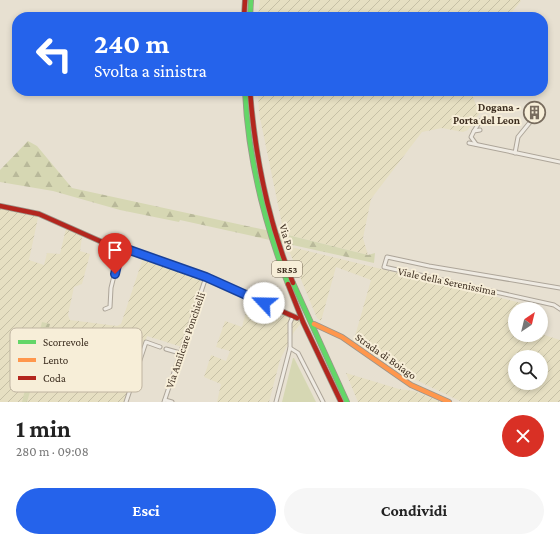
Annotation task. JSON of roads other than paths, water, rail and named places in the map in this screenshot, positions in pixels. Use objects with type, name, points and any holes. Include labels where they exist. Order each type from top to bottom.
[{"type":"main road","points":[[244,12],[245,0]]},
{"type":"main road","points":[[250,12],[251,0]]},
{"type":"main road","name":"Via Po","points":[[245,96],[247,130],[254,167],[279,262],[303,322],[341,402]]},
{"type":"main road","name":"Via Po","points":[[250,96],[251,112],[265,196],[287,269],[346,402]]},
{"type":"main road","points":[[0,206],[39,214],[102,242],[121,247],[206,277],[295,317]]},
{"type":"main road","name":"Strada di Boiago","points":[[314,324],[342,336],[411,386],[449,402]]},
{"type":"street","points":[[476,144],[471,137],[480,121]]},
{"type":"street","points":[[515,153],[518,136],[531,121]]},
{"type":"street","points":[[474,132],[480,130]]},
{"type":"street","points":[[469,143],[560,162]]},
{"type":"street","points":[[104,309],[110,308],[112,288],[121,247]]},
{"type":"street","name":"Viale della Serenissima","points":[[560,288],[386,257],[384,267],[554,305],[560,308]]},
{"type":"street","name":"Via Amilcare Ponchielli","points":[[164,401],[206,277]]},
{"type":"street","points":[[276,402],[290,348],[290,322],[295,317]]},
{"type":"street","points":[[142,354],[146,342],[160,347]]},
{"type":"street","points":[[290,348],[298,353],[322,402]]},
{"type":"street","points":[[166,349],[180,353]]},
{"type":"street","points":[[126,402],[129,392]]},
{"type":"street","points":[[164,401],[172,402]]},
{"type":"place","name":"Dogana - Porta del Leon","points":[[535,113]]}]
